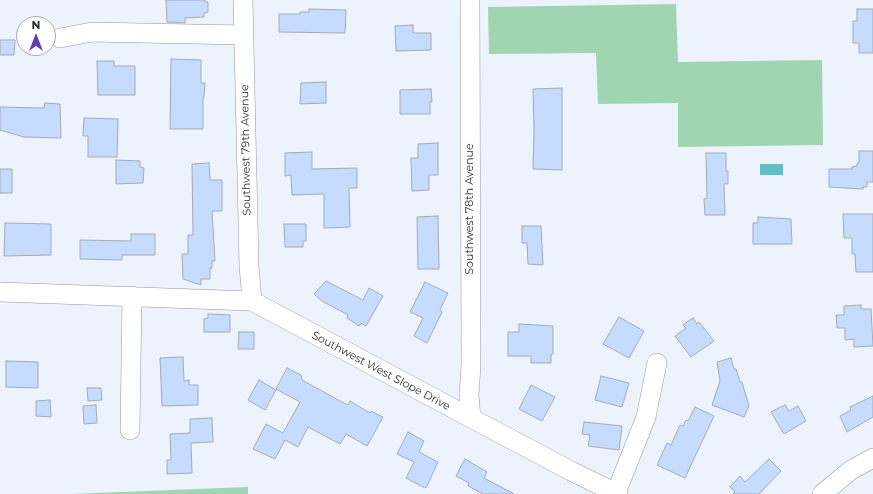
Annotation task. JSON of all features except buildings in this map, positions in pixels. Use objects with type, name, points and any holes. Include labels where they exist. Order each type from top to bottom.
[{"type":"street","name":"Southwest 79th Avenue","points":[[243,0],[249,266],[252,301]]},
{"type":"street","name":"Southwest 78th Avenue","points":[[470,0],[470,418]]},
{"type":"street","points":[[60,38],[92,32],[243,35]]},
{"type":"street","name":"Southwest West Slope Drive","points":[[0,292],[252,301],[470,418],[571,471],[617,493]]},
{"type":"street","points":[[130,430],[132,296]]},
{"type":"street","points":[[617,493],[646,417],[657,363]]},
{"type":"street","points":[[822,494],[851,470],[873,458]]},
{"type":"green space","points":[[676,4],[678,62],[822,60],[823,145],[678,147],[678,103],[598,104],[596,53],[489,54],[488,7]]},
{"type":"green space","points":[[248,487],[248,494],[71,494]]},
{"type":"water","points":[[760,164],[783,164],[783,175],[760,175]]}]
